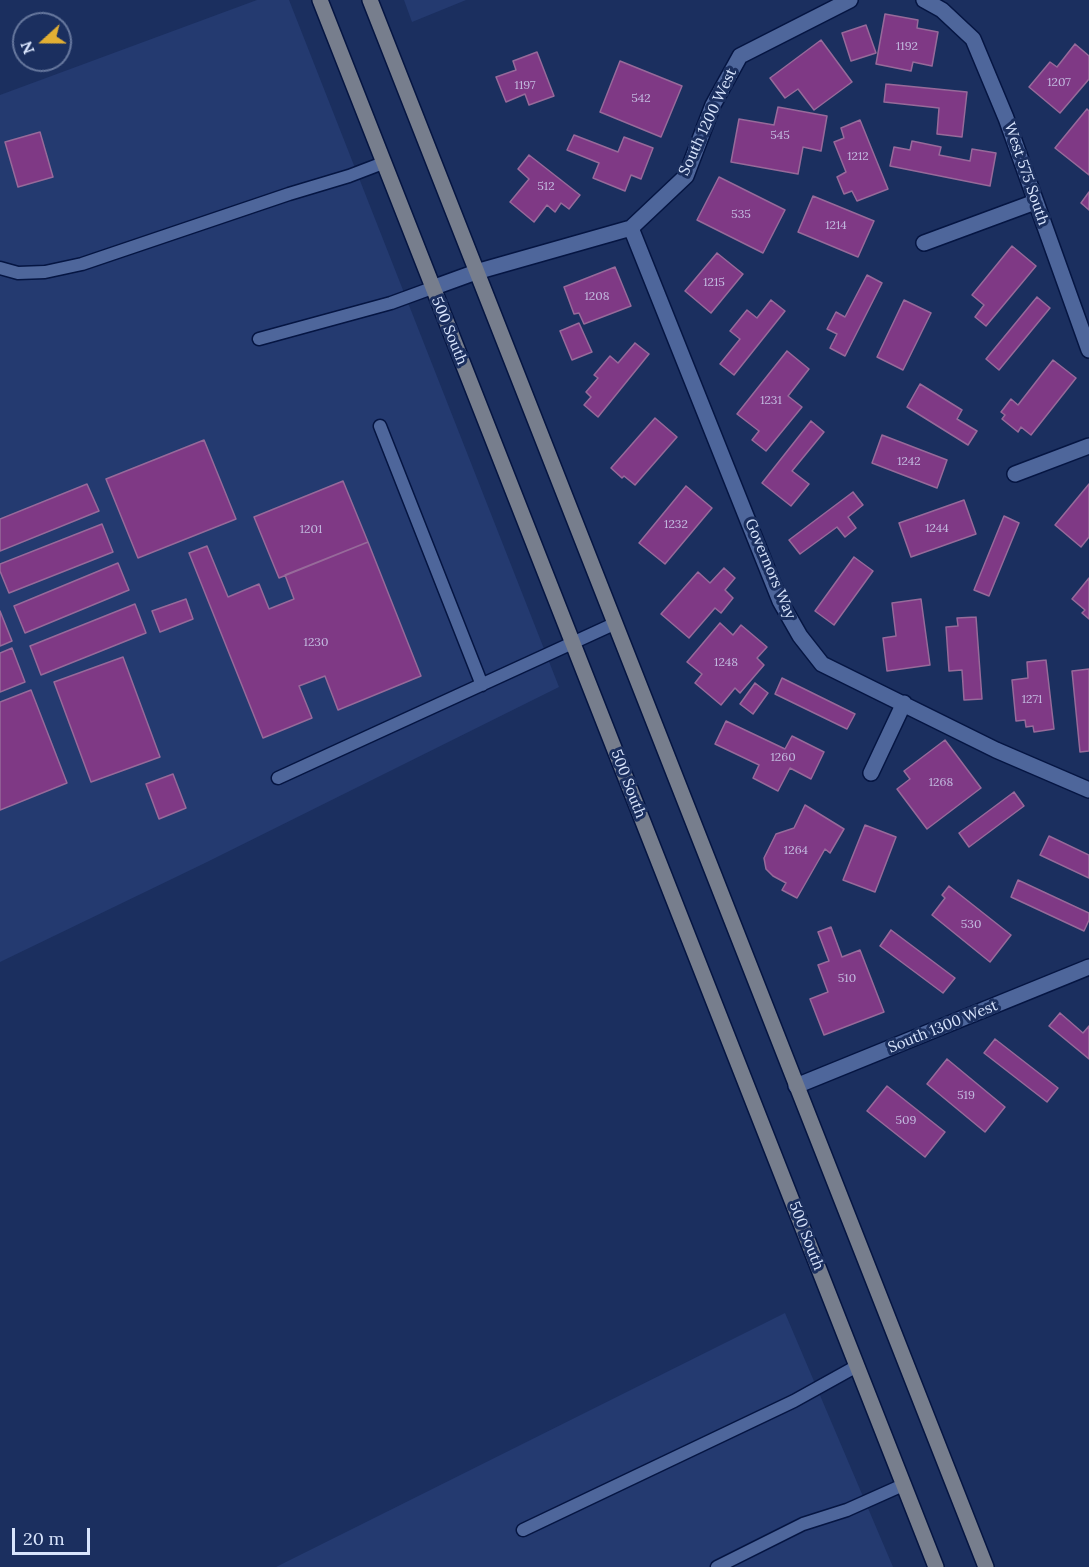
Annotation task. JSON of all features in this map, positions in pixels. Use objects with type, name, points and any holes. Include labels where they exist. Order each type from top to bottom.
[{"type":"main road","name":"500 South","points":[[320,0],[936,1567]]},
{"type":"main road","points":[[370,0],[986,1567]]},
{"type":"street","name":"South 1200 West","points":[[432,288],[476,272],[631,228],[686,176],[713,105],[740,56],[850,0]]},
{"type":"street","points":[[924,0],[941,5]]},
{"type":"street","name":"West 575 South","points":[[941,5],[974,39],[1006,118],[1089,350]]},
{"type":"street","points":[[924,243],[1035,202]]},
{"type":"street","name":"Governors Way","points":[[631,228],[780,601],[800,636],[822,664],[996,750],[1089,790]]},
{"type":"street","points":[[1015,474],[1089,446]]},
{"type":"street","points":[[871,773],[904,703]]},
{"type":"street","name":"South 1300 West","points":[[796,1086],[1089,967]]},
{"type":"lane","points":[[0,268],[18,273],[45,272],[82,264],[383,163]]},
{"type":"lane","points":[[259,339],[391,303],[432,288]]},
{"type":"lane","points":[[380,426],[482,685]]},
{"type":"lane","points":[[278,778],[616,623]]},
{"type":"lane","points":[[523,1530],[794,1401],[857,1366]]},
{"type":"lane","points":[[724,1566],[803,1524],[847,1510],[903,1485]]},
{"type":"shaded area","points":[[257,0],[289,0],[559,687],[0,962],[0,95],[62,72],[72,72],[72,68]]},
{"type":"shaded area","points":[[404,0],[466,0],[412,22]]},
{"type":"shaded area","points":[[785,1313],[893,1567],[276,1567]]},
{"type":"building","points":[[885,14],[918,20],[917,28],[938,32],[932,66],[913,62],[911,71],[876,64]]},
{"type":"building","points":[[866,25],[876,53],[851,61],[842,33]]},
{"type":"building","points":[[821,40],[852,82],[814,110],[798,89],[785,98],[770,78]]},
{"type":"building","points":[[1075,44],[1089,56],[1089,79],[1060,113],[1029,87],[1050,62],[1057,67]]},
{"type":"building","points":[[537,52],[554,96],[529,105],[525,94],[506,102],[496,77],[516,70],[513,61]]},
{"type":"building","points":[[620,61],[682,86],[661,137],[600,112]]},
{"type":"building","points":[[886,84],[967,92],[962,137],[937,134],[939,108],[884,102]]},
{"type":"building","points":[[778,107],[827,116],[821,151],[803,147],[798,174],[731,162],[739,119],[774,125]]},
{"type":"building","points":[[1087,109],[1089,111],[1089,175],[1055,148]]},
{"type":"building","points":[[860,120],[888,189],[857,201],[852,191],[844,194],[837,177],[846,172],[834,142],[844,138],[841,128]]},
{"type":"building","points":[[40,132],[53,177],[18,187],[5,142]]},
{"type":"building","points":[[574,135],[618,152],[624,137],[653,148],[641,179],[631,175],[625,191],[593,178],[599,163],[567,150]]},
{"type":"building","points":[[912,141],[941,147],[939,155],[970,161],[972,149],[996,153],[990,186],[890,166],[894,147],[910,150]]},
{"type":"building","points":[[529,155],[580,195],[569,209],[561,203],[555,212],[547,205],[534,222],[510,202],[529,179],[518,169]]},
{"type":"building","points":[[719,177],[785,210],[763,253],[697,220]]},
{"type":"building","points":[[1089,192],[1089,210],[1081,203]]},
{"type":"building","points":[[813,196],[874,221],[858,257],[798,232]]},
{"type":"building","points":[[1012,246],[1036,266],[986,326],[975,317],[984,305],[972,295]]},
{"type":"building","points":[[717,253],[743,274],[711,313],[685,291]]},
{"type":"building","points":[[615,267],[631,306],[584,324],[579,313],[574,314],[564,287]]},
{"type":"building","points":[[867,275],[882,283],[845,356],[830,348],[837,334],[827,329],[836,312],[845,317]]},
{"type":"building","points":[[1037,297],[1050,308],[999,370],[986,359]]},
{"type":"building","points":[[771,300],[785,311],[734,375],[720,364],[740,339],[730,331],[747,310],[757,318]]},
{"type":"building","points":[[904,300],[931,313],[903,370],[877,357]]},
{"type":"building","points":[[579,323],[592,352],[572,360],[560,331]]},
{"type":"building","points":[[635,343],[649,354],[598,417],[584,405],[591,397],[586,392],[598,378],[594,375],[610,356],[618,363]]},
{"type":"building","points":[[787,351],[809,369],[788,396],[802,407],[766,451],[752,440],[759,431],[737,414]]},
{"type":"building","points":[[1053,360],[1076,378],[1031,435],[1021,427],[1018,432],[1002,419],[1005,415],[1001,412],[1011,399],[1018,405]]},
{"type":"building","points":[[920,384],[962,410],[957,419],[977,431],[968,445],[907,407]]},
{"type":"building","points":[[655,418],[677,437],[635,485],[624,476],[622,478],[611,468]]},
{"type":"building","points":[[811,421],[824,432],[792,471],[809,484],[791,506],[762,483]]},
{"type":"building","points":[[882,435],[947,460],[937,488],[872,463]]},
{"type":"building","points":[[204,440],[236,519],[138,558],[106,479]]},
{"type":"building","points":[[343,481],[368,542],[279,578],[254,517]]},
{"type":"building","points":[[87,484],[99,511],[0,551],[0,519]]},
{"type":"building","points":[[1089,484],[1089,537],[1081,547],[1055,525]]},
{"type":"building","points":[[686,486],[712,508],[665,564],[639,543]]},
{"type":"building","points":[[853,492],[863,505],[848,517],[856,528],[845,537],[837,527],[800,554],[789,540]]},
{"type":"building","points":[[964,500],[976,534],[911,557],[899,523]]},
{"type":"building","points":[[1004,516],[1019,523],[989,596],[974,590]]},
{"type":"building","points":[[102,524],[113,552],[9,593],[0,571],[0,564]]},
{"type":"building","points":[[368,542],[421,676],[338,710],[325,676],[299,686],[312,718],[263,738],[189,553],[207,546],[228,597],[259,584],[269,609],[294,599],[285,575]]},
{"type":"building","points":[[854,557],[873,571],[834,625],[815,611]]},
{"type":"building","points":[[118,563],[129,590],[25,633],[14,606]]},
{"type":"building","points":[[724,568],[735,578],[725,590],[733,598],[721,613],[715,608],[689,638],[661,614],[698,572],[710,583]]},
{"type":"building","points":[[1089,578],[1089,619],[1082,613],[1085,610],[1072,599]]},
{"type":"building","points":[[186,599],[193,619],[160,632],[152,611]]},
{"type":"building","points":[[921,599],[930,665],[887,671],[883,638],[896,636],[892,603]]},
{"type":"building","points":[[135,604],[146,633],[41,675],[30,646]]},
{"type":"building","points":[[0,611],[12,641],[0,646]]},
{"type":"building","points":[[976,617],[982,699],[964,700],[962,670],[949,671],[946,627],[958,626],[957,618]]},
{"type":"building","points":[[720,623],[733,635],[741,625],[767,647],[757,658],[764,665],[740,693],[735,688],[721,705],[695,683],[702,674],[687,662]]},
{"type":"building","points":[[12,648],[25,682],[0,692],[0,653]]},
{"type":"building","points":[[123,657],[160,757],[91,782],[54,682]]},
{"type":"building","points":[[1046,660],[1054,729],[1034,732],[1033,726],[1026,727],[1025,720],[1016,721],[1012,680],[1028,678],[1027,662]]},
{"type":"building","points":[[1089,669],[1089,751],[1080,752],[1072,671]]},
{"type":"building","points":[[782,678],[855,714],[847,729],[775,694]]},
{"type":"building","points":[[755,683],[768,693],[753,714],[740,704]]},
{"type":"building","points":[[31,690],[67,783],[0,810],[0,702]]},
{"type":"building","points":[[726,721],[785,749],[792,736],[824,752],[811,779],[790,768],[778,791],[753,778],[759,765],[715,744]]},
{"type":"building","points":[[945,740],[981,788],[927,829],[897,789],[910,779],[904,771]]},
{"type":"building","points":[[173,774],[186,808],[159,819],[146,784]]},
{"type":"building","points":[[1014,792],[1024,806],[969,847],[959,833]]},
{"type":"building","points":[[805,805],[844,829],[830,853],[825,849],[797,898],[782,890],[786,883],[766,869],[764,858],[776,834],[794,828]]},
{"type":"building","points":[[865,825],[896,837],[875,892],[843,880]]},
{"type":"building","points":[[1049,836],[1089,855],[1089,878],[1040,855]]},
{"type":"building","points":[[1018,880],[1089,913],[1089,920],[1084,931],[1011,897]]},
{"type":"building","points":[[949,886],[1011,935],[990,962],[932,915],[945,898],[942,895]]},
{"type":"building","points":[[831,927],[842,957],[860,950],[884,1012],[824,1035],[810,999],[828,992],[818,965],[829,961],[818,932]]},
{"type":"building","points":[[891,930],[955,978],[943,993],[880,946]]},
{"type":"building","points":[[1060,1013],[1083,1033],[1089,1026],[1089,1059],[1049,1026]]},
{"type":"building","points":[[995,1039],[1058,1088],[1047,1102],[984,1053]]},
{"type":"building","points":[[947,1059],[1005,1107],[985,1132],[927,1084]]},
{"type":"building","points":[[887,1086],[945,1132],[925,1157],[867,1111]]}]
